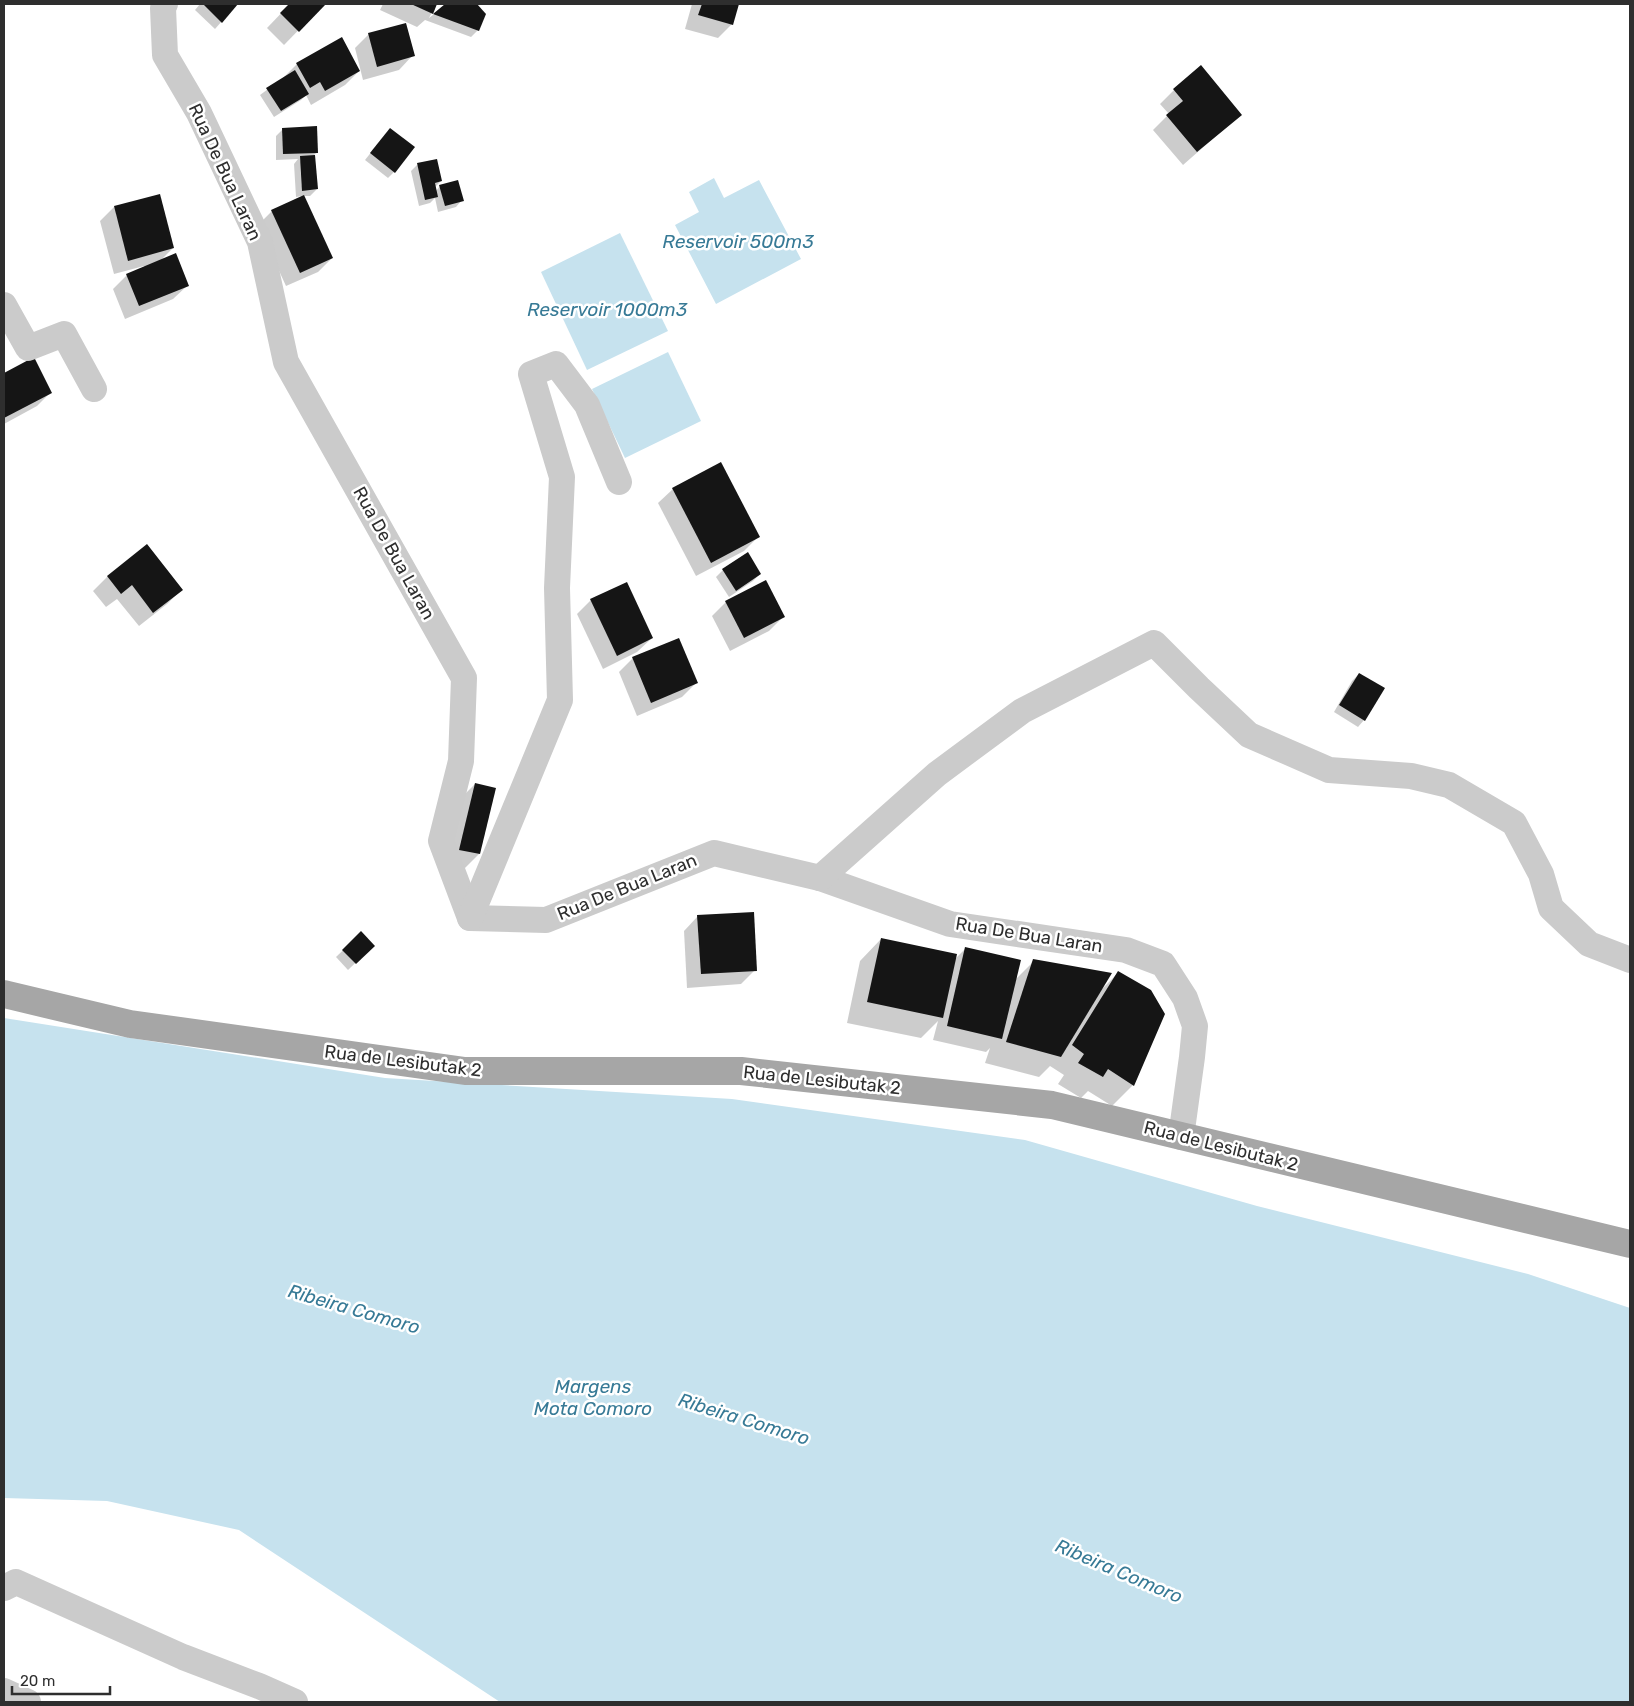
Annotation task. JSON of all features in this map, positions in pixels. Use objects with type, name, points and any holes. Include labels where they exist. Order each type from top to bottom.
[{"type":"main road","name":"Rua de Lesibutak 2","points":[[4,994],[130,1024],[465,1071],[741,1071],[1052,1105],[1630,1244]]},
{"type":"street","name":"Rua De Bua Laran","points":[[165,4],[163,8],[164,55],[199,113],[260,242],[286,362],[464,678],[461,762],[440,841],[470,918],[546,920],[714,853],[820,878],[950,924],[1126,950],[1163,964],[1185,998],[1194,1026],[1192,1057],[1181,1137]]},
{"type":"street","points":[[4,305],[28,348],[64,334],[94,389]]},
{"type":"street","points":[[470,918],[560,700],[557,588],[562,477],[531,374],[556,364],[587,405],[619,482]]},
{"type":"street","points":[[820,878],[937,774],[1022,711],[1154,643],[1250,735],[1329,770],[1411,776],[1449,785],[1514,823],[1541,874],[1551,908],[1588,944],[1630,960]]},
{"type":"street","points":[[4,1588],[16,1582],[183,1657],[295,1702]]},
{"type":"street","points":[[4,1691],[28,1702]]},
{"type":"water","name":"Reservoir 500m3","points":[[714,178],[724,198],[759,180],[801,259],[716,304],[675,225],[699,212],[689,192]]},
{"type":"water","name":"Reservoir 1000m3","points":[[620,233],[668,331],[587,370],[541,272]]},
{"type":"water","points":[[668,352],[701,421],[625,458],[592,389]]},
{"type":"water","name":"Margens Mota Comoro","points":[[4,1018],[385,1078],[732,1099],[1025,1140],[1257,1206],[1528,1274],[1630,1308],[1630,1702],[500,1702],[239,1530],[107,1501],[4,1498]]},
{"type":"building","points":[[203,4],[238,4],[222,23]]},
{"type":"building","points":[[289,4],[326,4],[299,32],[280,13]]},
{"type":"building","points":[[411,4],[437,4],[433,14]]},
{"type":"building","points":[[445,4],[477,4],[486,14],[479,31],[433,14]]},
{"type":"building","points":[[702,4],[739,4],[733,25],[698,15]]},
{"type":"building","points":[[406,23],[415,56],[377,67],[368,33]]},
{"type":"building","points":[[342,37],[360,71],[325,91],[320,82],[310,88],[296,63]]},
{"type":"building","points":[[1201,65],[1242,115],[1197,152],[1166,115],[1183,101],[1173,89]]},
{"type":"building","points":[[295,70],[309,94],[281,111],[266,88]]},
{"type":"building","points":[[317,126],[318,153],[283,154],[282,128]]},
{"type":"building","points":[[390,128],[415,147],[395,173],[370,153]]},
{"type":"building","points":[[315,155],[318,189],[302,191],[300,156]]},
{"type":"building","points":[[437,159],[442,181],[435,183],[438,197],[425,200],[417,163]]},
{"type":"building","points":[[458,180],[464,201],[445,206],[439,185]]},
{"type":"building","points":[[160,194],[174,248],[128,261],[114,206]]},
{"type":"building","points":[[304,195],[333,258],[300,273],[271,210]]},
{"type":"building","points":[[176,253],[189,286],[139,306],[126,274]]},
{"type":"building","points":[[34,357],[52,393],[4,418],[4,373]]},
{"type":"building","points":[[721,462],[760,537],[711,563],[672,488]]},
{"type":"building","points":[[147,544],[183,590],[153,613],[132,585],[121,594],[107,576]]},
{"type":"building","points":[[748,552],[761,574],[736,591],[722,569]]},
{"type":"building","points":[[766,580],[785,617],[744,638],[725,601]]},
{"type":"building","points":[[627,582],[653,638],[617,656],[590,599]]},
{"type":"building","points":[[679,638],[698,683],[651,703],[632,657]]},
{"type":"building","points":[[1359,673],[1385,688],[1365,721],[1339,705]]},
{"type":"building","points":[[475,783],[496,788],[480,854],[459,850]]},
{"type":"building","points":[[754,912],[757,971],[701,974],[697,915]]},
{"type":"building","points":[[361,931],[375,946],[356,964],[342,950]]},
{"type":"building","points":[[881,938],[957,954],[943,1018],[867,1002]]},
{"type":"building","points":[[965,947],[1021,960],[1002,1039],[947,1026]]},
{"type":"building","points":[[1033,959],[1112,973],[1061,1057],[1006,1042]]},
{"type":"building","points":[[1118,971],[1151,990],[1165,1014],[1134,1086],[1108,1069],[1103,1077],[1078,1063],[1084,1054],[1072,1045]]},
{"type":"water label","name":"Ribeira Comoro","points":[[354,1309]]},
{"type":"water label","name":"Ribeira Comoro","points":[[744,1419]]},
{"type":"water label","name":"Ribeira Comoro","points":[[1119,1571]]}]
